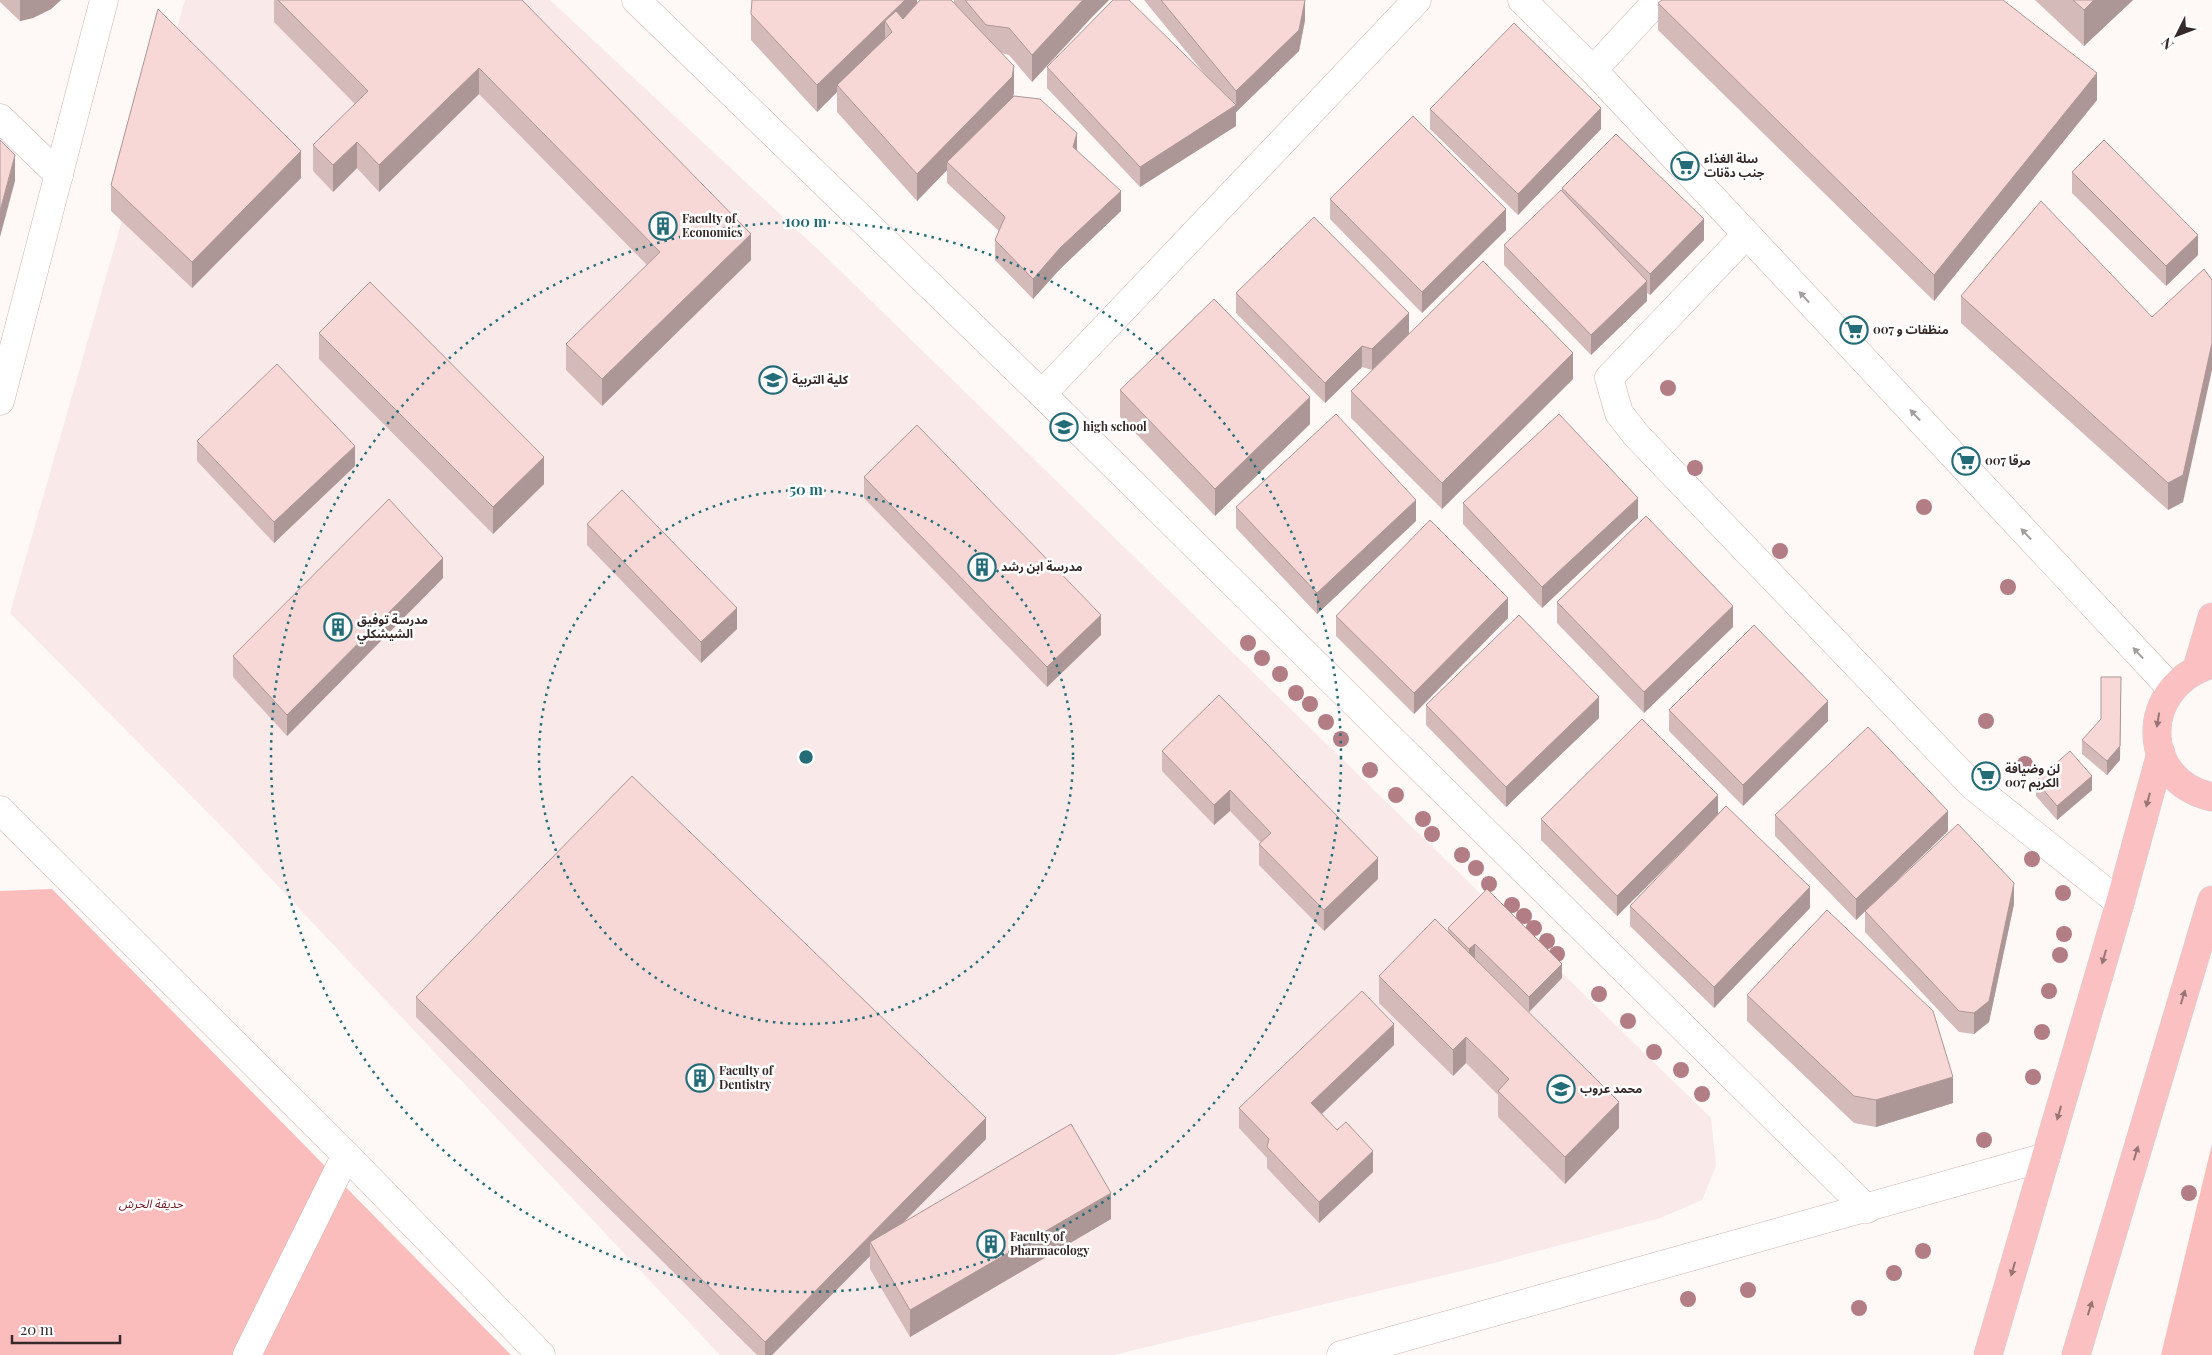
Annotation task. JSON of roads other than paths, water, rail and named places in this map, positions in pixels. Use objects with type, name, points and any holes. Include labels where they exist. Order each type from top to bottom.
[{"type":"main road","points":[[2212,616],[2205,666],[2182,676],[2171,688],[2162,704],[2157,720],[2157,736],[2161,753],[2169,768],[2180,781],[2194,790],[2212,797]]},
{"type":"main road","points":[[1988,1355],[2120,903],[2161,753]]},
{"type":"main road","points":[[2076,1355],[2212,900]]},
{"type":"street","points":[[0,401],[104,0]]},
{"type":"street","points":[[636,0],[1042,394],[1867,1209]]},
{"type":"street","points":[[1042,394],[1417,0]]},
{"type":"street","points":[[1522,0],[1593,70],[2171,688]]},
{"type":"street","points":[[1593,70],[1658,0]]},
{"type":"street","points":[[0,118],[59,174]]},
{"type":"street","points":[[1746,234],[1609,378],[1619,413],[1637,436],[1973,786],[2120,903]]},
{"type":"street","points":[[0,810],[346,1155],[541,1355]]},
{"type":"street","points":[[247,1355],[346,1155]]},
{"type":"street","points":[[1341,1355],[1867,1209],[2046,1156]]},
{"type":"place","name":"سلة الغذاء جنب دةنات","points":[[1685,166]]},
{"type":"place","name":"Faculty of Economics","points":[[663,226]]},
{"type":"place","name":"منظفات و 007","points":[[1854,330]]},
{"type":"place","name":"كلية التربية","points":[[773,380]]},
{"type":"place","name":"high school","points":[[1064,427]]},
{"type":"place","name":"مرقا 007","points":[[1966,461]]},
{"type":"place","name":"مدرسة ابن رشد","points":[[982,567]]},
{"type":"place","name":"مدرسة توفيق الشيشكلي","points":[[338,627]]},
{"type":"place","name":"لن وضيافة الكريم 007","points":[[1986,776]]},
{"type":"place","name":"Faculty of Dentistry","points":[[700,1078]]},
{"type":"place","name":"محمد عروب","points":[[1561,1089]]},
{"type":"place","name":"Faculty of Pharmacology","points":[[991,1244]]},
{"type":"park label","name":"حديقة الحرش","points":[[151,1204]]}]
